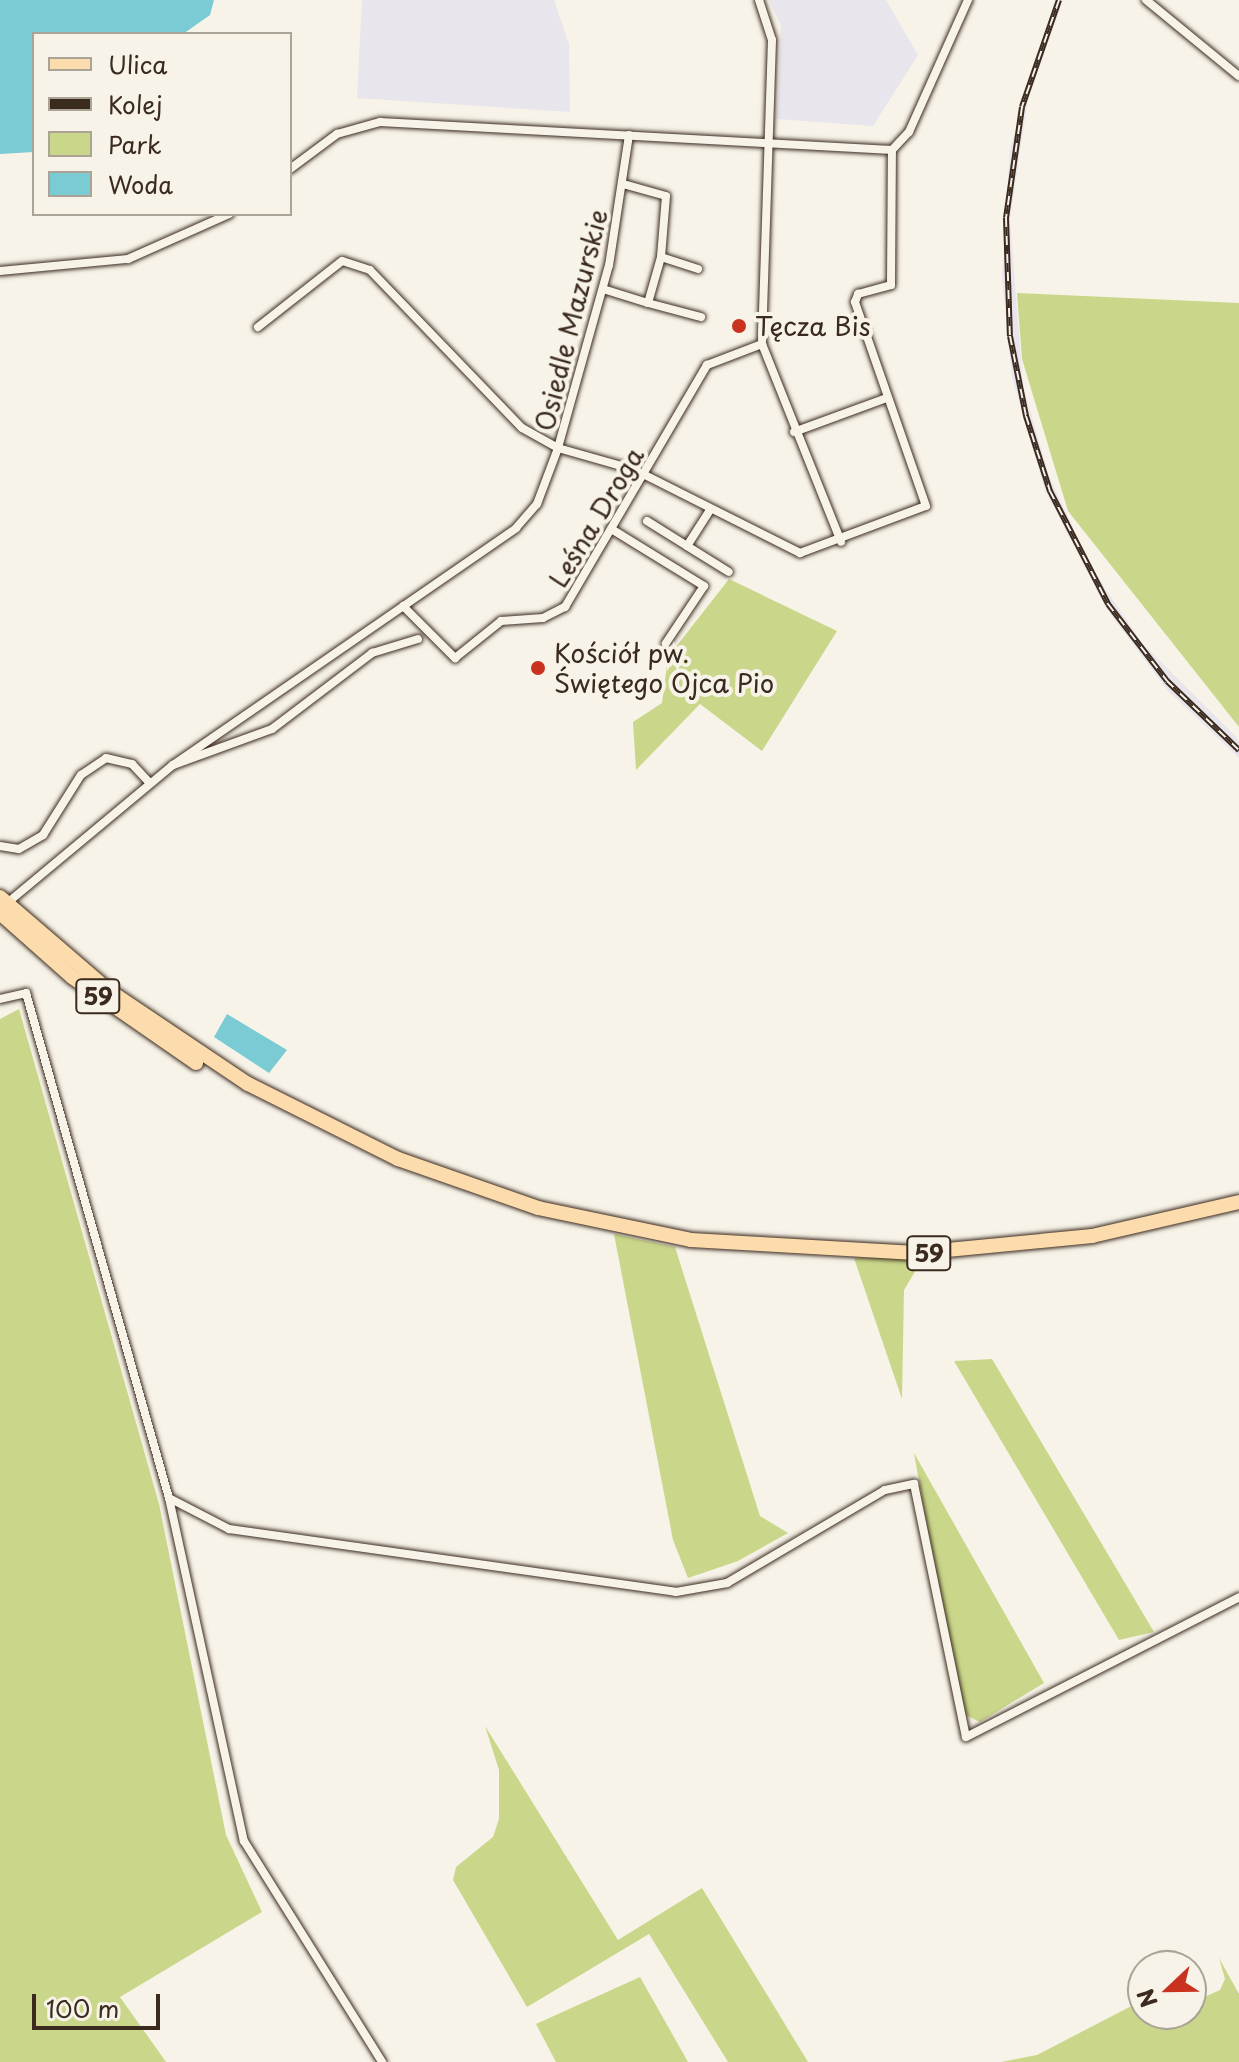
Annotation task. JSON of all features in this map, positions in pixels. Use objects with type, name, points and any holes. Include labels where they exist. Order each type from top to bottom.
[{"type":"main road","name":"59","points":[[2,906],[83,971],[187,1046],[398,1159],[503,1198],[617,1226],[817,1252],[987,1250],[1153,1226],[1239,1202]]},
{"type":"street","points":[[759,0],[772,40],[765,145],[762,344],[794,432],[841,542]]},
{"type":"street","points":[[292,168],[337,134],[380,122],[892,150],[909,132],[968,0]]},
{"type":"street","points":[[1146,0],[1239,76]]},
{"type":"street","name":"Osiedle Mazurskie","points":[[629,135],[603,289],[558,448],[644,475],[783,550],[818,551],[926,506],[855,302],[858,294],[891,285],[892,150]]},
{"type":"street","points":[[623,184],[666,196],[661,257],[648,303]]},
{"type":"street","points":[[0,271],[128,259],[225,216]]},
{"type":"street","points":[[661,257],[698,269]]},
{"type":"street","points":[[2,906],[149,782],[530,515],[558,448],[522,428],[370,270],[342,261],[258,327]]},
{"type":"street","points":[[603,289],[701,317]]},
{"type":"street","name":"Leśna Droga","points":[[403,606],[455,658],[501,621],[543,618],[565,607],[613,530],[707,365],[762,344]]},
{"type":"street","points":[[794,432],[887,398]]},
{"type":"street","points":[[687,546],[710,510]]},
{"type":"street","points":[[647,521],[729,572]]},
{"type":"street","points":[[613,530],[704,586],[699,604],[666,643]]},
{"type":"street","points":[[173,765],[272,729],[372,653],[418,639]]},
{"type":"street","points":[[0,846],[19,849],[43,835],[81,775],[106,758],[132,764],[149,782]]},
{"type":"street","points":[[0,999],[26,993],[169,1498],[244,1841],[382,2062]]},
{"type":"street","points":[[169,1498],[229,1529],[676,1592],[727,1583],[885,1490],[914,1484],[966,1737],[1239,1597]]},
{"type":"shaded area","points":[[362,0],[554,0],[569,44],[570,112],[357,98]]},
{"type":"shaded area","points":[[769,0],[886,0],[918,55],[873,126],[777,119],[781,26]]},
{"type":"shaded area","points":[[1055,0],[1063,0],[1028,98],[1010,219],[1023,386],[1049,476],[1092,569],[1143,644],[1239,740],[1239,758],[1168,691],[1106,608],[1045,490],[1012,377],[1002,278],[1010,149]]},
{"type":"green space","points":[[1017,293],[1239,303],[1239,727],[1068,511],[1022,359]]},
{"type":"green space","points":[[729,579],[837,631],[762,751],[700,704],[636,770],[633,722],[662,703],[668,657]]},
{"type":"green space","points":[[19,1009],[159,1504],[226,1835],[262,1912],[120,1997],[166,2062],[0,2062],[0,1019]]},
{"type":"green space","points":[[614,1234],[675,1247],[760,1516],[788,1533],[738,1561],[688,1578],[673,1540]]},
{"type":"green space","points":[[854,1258],[923,1258],[904,1290],[902,1399]]},
{"type":"green space","points":[[992,1359],[1154,1632],[1119,1640],[954,1361]]},
{"type":"green space","points":[[914,1453],[1044,1683],[980,1722],[961,1713]]},
{"type":"green space","points":[[485,1726],[618,1940],[702,1888],[808,2062],[728,2062],[649,1934],[527,2007],[453,1880],[456,1867],[493,1837],[499,1819],[499,1770]]},
{"type":"green space","points":[[1219,1958],[1239,1994],[1239,2062],[1001,2062],[1037,2055],[1127,2008],[1127,2030],[1207,2030],[1207,1996],[1220,1990],[1225,1979]]},
{"type":"green space","points":[[640,1977],[688,2062],[556,2062],[536,2024]]},
{"type":"water","points":[[0,0],[214,0],[210,15],[186,32],[32,32],[32,152],[0,154]]},
{"type":"water","points":[[227,1014],[287,1050],[269,1073],[214,1037]]},
{"type":"railway","points":[[1059,0],[1022,107],[1006,218],[1010,336],[1026,416],[1050,491],[1108,604],[1167,681],[1239,750]]},
{"type":"place","name":"Tęcza Bis","points":[[739,326]]},
{"type":"place","name":"Kościół pw. Świętego Ojca Pio","points":[[538,668]]}]
